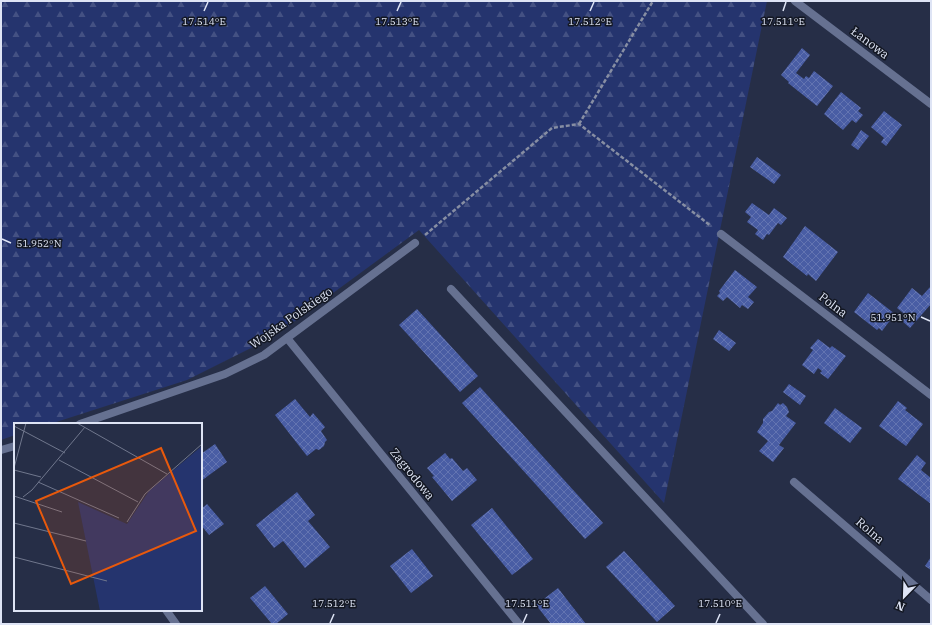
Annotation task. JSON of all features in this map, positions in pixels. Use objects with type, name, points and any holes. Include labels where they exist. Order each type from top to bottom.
[{"type":"street","name":"Łanowa","points":[[795,1],[931,104]]},
{"type":"street","name":"Polna","points":[[721,234],[931,395]]},
{"type":"street","name":"Wojska Polskiego","points":[[83,423],[225,374],[264,355],[415,243]]},
{"type":"street","points":[[450,290],[762,624]]},
{"type":"street","name":"Zagrodowa","points":[[287,338],[519,624]]},
{"type":"street","points":[[1,450],[14,446]]},
{"type":"street","name":"Rolna","points":[[794,482],[931,600]]},
{"type":"street","points":[[167,611],[176,624]]},
{"type":"path","points":[[579,124],[653,1]]},
{"type":"path","points":[[415,243],[552,128],[579,124],[721,234]]},
{"type":"green space","points":[[1,1],[767,1],[664,503],[419,230],[273,337],[187,380],[53,423],[14,423],[14,435],[1,440]]},
{"type":"building","points":[[802,48],[810,55],[796,73],[804,79],[806,76],[809,78],[814,71],[833,86],[817,106],[788,83],[789,82],[781,75]]},
{"type":"building","points":[[841,92],[861,108],[858,111],[863,115],[856,123],[852,120],[843,130],[824,114]]},
{"type":"building","points":[[884,111],[902,125],[886,146],[881,142],[884,138],[871,127]]},
{"type":"building","points":[[861,130],[869,136],[858,150],[851,145]]},
{"type":"building","points":[[757,157],[781,175],[774,184],[750,167]]},
{"type":"building","points":[[752,203],[769,215],[774,208],[787,218],[781,225],[778,223],[763,240],[755,234],[758,230],[747,222],[751,217],[745,212]]},
{"type":"building","points":[[805,226],[838,252],[816,281],[808,274],[807,276],[783,257]]},
{"type":"building","points":[[735,270],[757,287],[748,297],[754,302],[748,309],[742,305],[740,308],[727,297],[723,301],[717,296],[720,293],[719,291]]},
{"type":"building","points":[[931,286],[931,304],[910,328],[902,321],[907,316],[897,308],[912,288],[922,296]]},
{"type":"building","points":[[868,293],[895,314],[882,331],[879,328],[877,330],[854,312]]},
{"type":"building","points":[[417,309],[478,376],[460,392],[399,325]]},
{"type":"building","points":[[719,330],[736,343],[729,351],[713,339]]},
{"type":"building","points":[[818,339],[830,348],[832,346],[846,356],[828,379],[820,373],[822,371],[818,368],[814,374],[802,365],[813,350],[810,348]]},
{"type":"building","points":[[789,384],[806,396],[800,405],[783,392]]},
{"type":"building","points":[[480,387],[603,523],[585,539],[462,403]]},
{"type":"building","points":[[295,399],[310,417],[313,413],[325,427],[321,431],[327,440],[324,446],[319,450],[316,449],[307,456],[275,415]]},
{"type":"building","points":[[898,401],[907,408],[905,410],[923,424],[906,446],[879,426]]},
{"type":"building","points":[[778,403],[780,405],[783,403],[787,407],[789,412],[786,416],[796,423],[779,445],[784,448],[773,462],[759,451],[768,441],[757,432],[763,423],[763,419]]},
{"type":"building","points":[[835,408],[862,428],[850,443],[824,423]]},
{"type":"building","points":[[215,444],[227,462],[202,480],[202,453]]},
{"type":"building","points":[[445,453],[450,459],[452,458],[463,471],[467,468],[477,480],[452,501],[432,477],[434,476],[427,468]]},
{"type":"building","points":[[917,455],[926,463],[921,470],[931,478],[931,504],[898,479]]},
{"type":"building","points":[[297,492],[315,515],[308,521],[330,547],[305,568],[283,541],[274,548],[256,525]]},
{"type":"building","points":[[207,504],[224,524],[209,535],[202,526],[202,508]]},
{"type":"building","points":[[492,508],[533,559],[512,575],[471,525]]},
{"type":"building","points":[[412,549],[433,576],[411,593],[390,566]]},
{"type":"building","points":[[624,551],[675,606],[657,622],[606,567]]},
{"type":"building","points":[[931,557],[931,570],[925,566]]},
{"type":"building","points":[[265,586],[288,614],[276,624],[272,624],[250,598]]},
{"type":"building","points":[[558,588],[586,624],[551,624],[536,605]]}]
